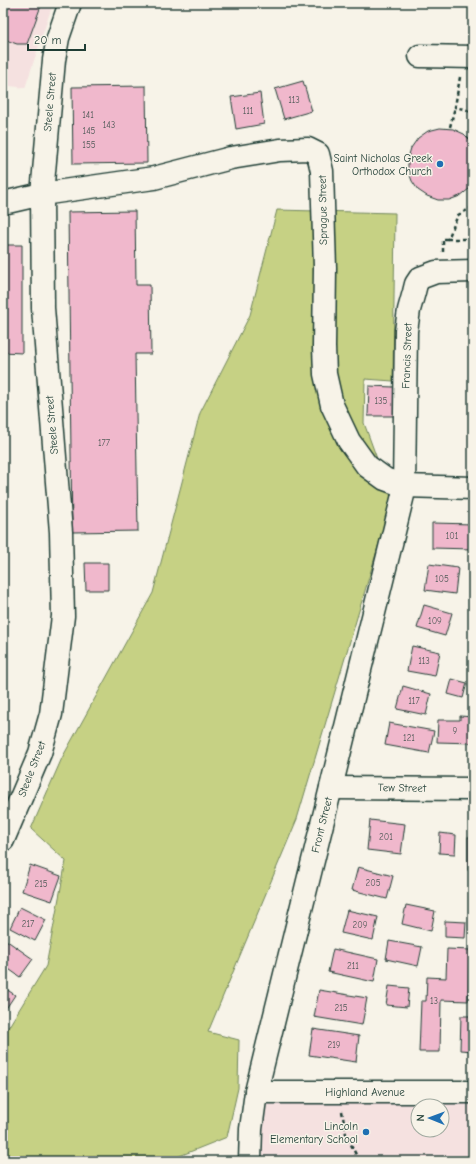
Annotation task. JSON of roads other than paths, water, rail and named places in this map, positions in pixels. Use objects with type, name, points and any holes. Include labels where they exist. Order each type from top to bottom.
[{"type":"street","name":"Steele Street","points":[[3,840],[40,753],[49,721],[63,616],[61,532],[43,308],[42,194],[54,60],[58,38],[70,3]]},
{"type":"street","points":[[420,56],[468,57]]},
{"type":"street","name":"Sprague Street","points":[[3,203],[42,194],[154,178],[231,158],[280,150],[308,149],[318,154],[322,171],[325,268],[324,361],[325,374],[332,405],[349,441],[367,466],[385,480],[404,489],[473,488]]},
{"type":"street","name":"Francis Street","points":[[404,489],[406,331],[409,310],[416,284],[420,278],[436,272],[473,271]]},
{"type":"street","name":"Front Street","points":[[250,1161],[251,1129],[256,1092],[404,489]]},
{"type":"street","name":"Tew Street","points":[[331,788],[473,789]]},
{"type":"street","name":"Highland Avenue","points":[[256,1092],[473,1092]]},
{"type":"place","name":"Saint Nicholas Greek Orthodox Church","points":[[440,164]]},
{"type":"place","name":"Lincoln Elementary School","points":[[366,1132]]}]
